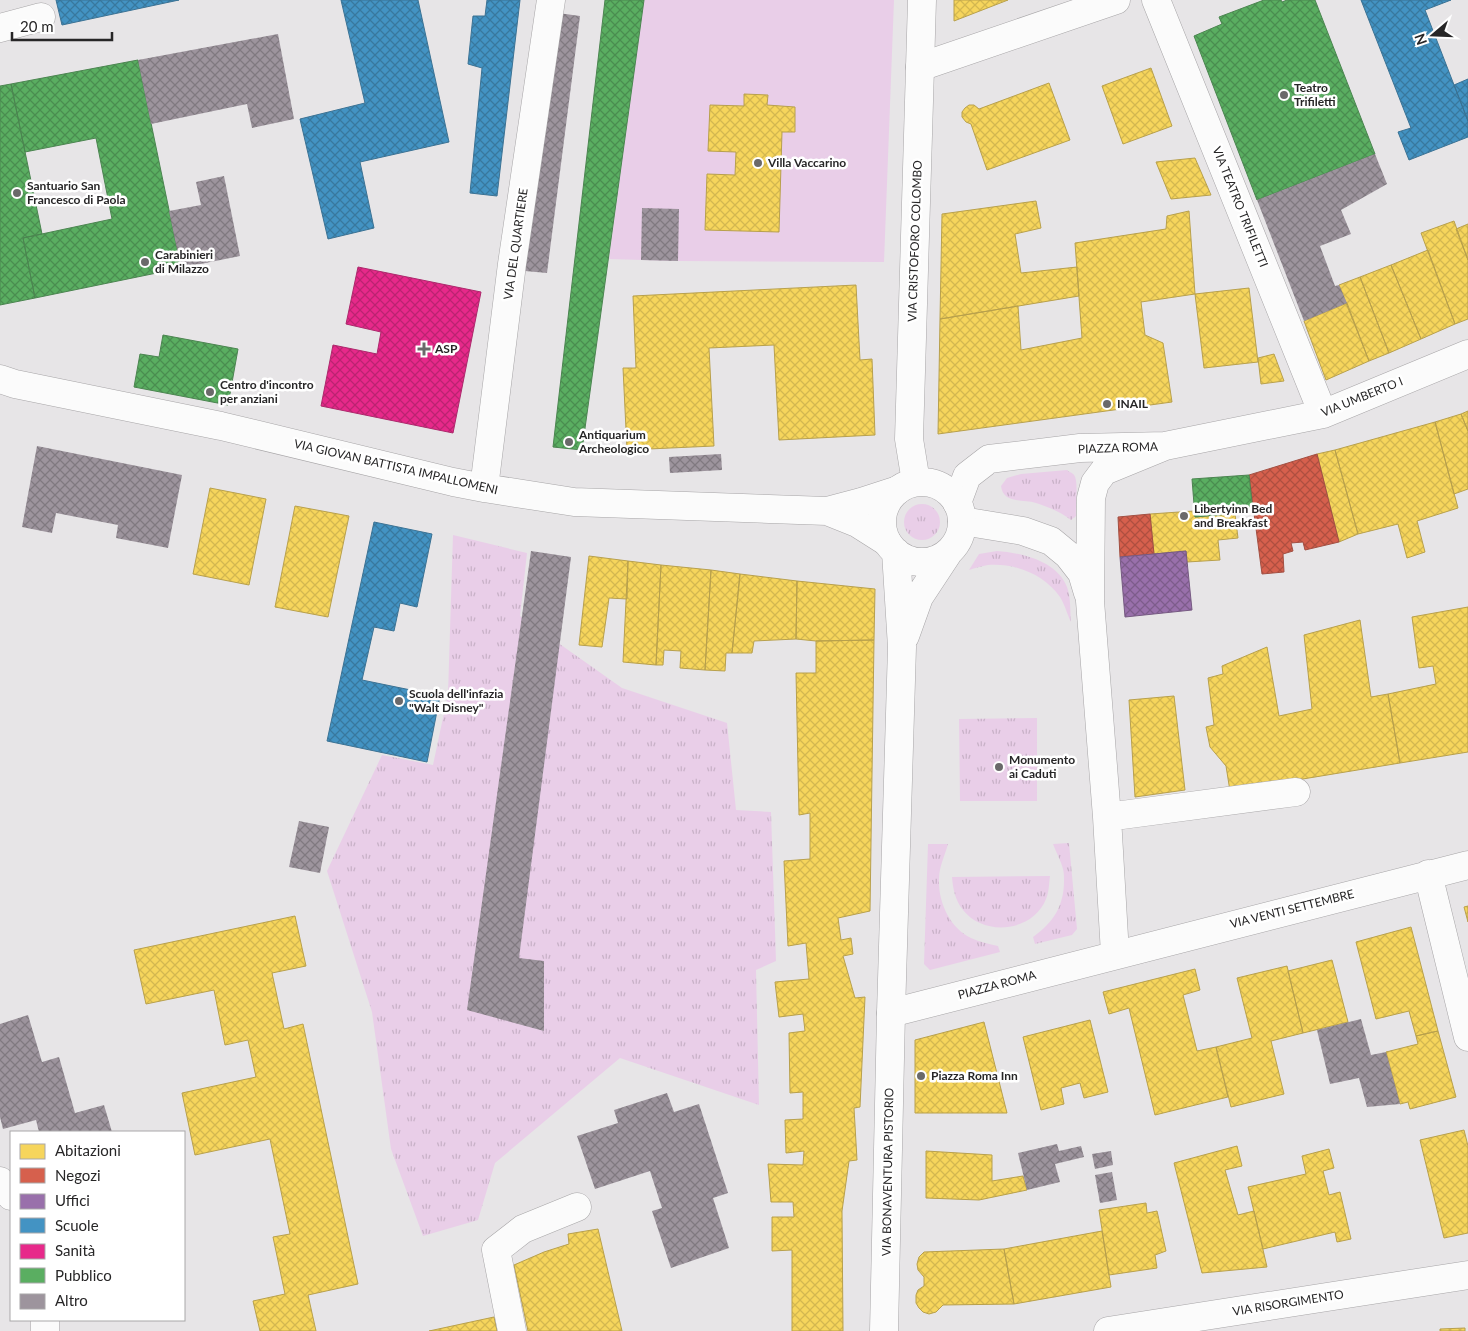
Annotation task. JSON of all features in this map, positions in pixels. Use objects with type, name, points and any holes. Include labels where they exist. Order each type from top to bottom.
[{"type":"street","name":"VIA DEL QUARTIERE","points":[[484,488],[512,264],[551,0]]},
{"type":"street","name":"VIA CRISTOFORO COLOMBO","points":[[907,486],[922,0]]},
{"type":"street","points":[[920,67],[1116,0]]},
{"type":"street","name":"VIA TEATRO TRIFILETTI","points":[[1156,0],[1324,414]]},
{"type":"street","points":[[0,28],[41,17]]},
{"type":"street","name":"VIA UMBERTO I","points":[[1165,446],[1324,414],[1468,354]]},
{"type":"street","name":"VIA GIOVAN BATTISTA IMPALLOMENI","points":[[0,379],[16,384],[221,426],[453,482],[574,502],[827,511],[861,502],[907,486]]},
{"type":"street","name":"PIAZZA ROMA","points":[[907,486],[890,498],[884,508],[882,519],[883,531],[891,547],[902,647],[891,1013],[1115,954],[1107,817],[1090,601],[1091,498],[1095,483],[1104,471],[1165,446]]},
{"type":"street","name":"PIAZZA ROMA","points":[[902,647],[919,597],[956,544],[961,533],[960,512],[968,476],[989,459],[1080,448],[1165,446]]},
{"type":"street","points":[[907,486],[928,482],[940,486],[950,494],[960,512]]},
{"type":"street","name":"VIA GIOVAN BATTISTA IMPALLOMENI","points":[[827,511],[857,523],[891,547]]},
{"type":"street","name":"PIAZZA ROMA","points":[[960,512],[1050,541],[1068,555],[1082,573],[1090,601]]},
{"type":"street","points":[[891,547],[905,559],[916,562],[939,559],[948,553]]},
{"type":"street","points":[[1107,817],[1296,792]]},
{"type":"street","name":"VIA VENTI SETTEMBRE","points":[[1115,954],[1468,865]]},
{"type":"street","points":[[1428,874],[1468,1037]]},
{"type":"street","name":"VIA BONAVENTURA PISTORIO","points":[[884,1331],[891,1013]]},
{"type":"street","points":[[0,1181],[10,1195]]},
{"type":"street","points":[[512,1331],[496,1250],[523,1230],[577,1208]]},
{"type":"street","name":"VIA RISORGIMENTO","points":[[1108,1331],[1468,1275]]},
{"type":"green space","points":[[644,0],[894,0],[884,262],[609,259]]},
{"type":"green space","points":[[1067,470],[1073,474],[1076,483],[1076,516],[1071,520],[1059,512],[1041,505],[1014,500],[1005,496],[1001,486],[1007,478],[1021,474]]},
{"type":"green space","points":[[922,504],[929,505],[935,509],[939,515],[939,529],[935,535],[929,539],[922,540],[915,539],[909,535],[905,529],[904,522],[905,515],[909,509],[915,505]]},
{"type":"green space","points":[[453,535],[527,553],[520,616],[622,688],[727,723],[736,810],[771,812],[776,961],[756,970],[759,1105],[620,1058],[495,1163],[478,1220],[423,1236],[391,1149],[372,1012],[327,871],[382,755],[433,765],[448,694]]},
{"type":"green space","points":[[997,551],[1027,556],[1038,560],[1055,571],[1067,587],[1070,600],[1071,622],[1060,597],[1046,582],[1037,576],[1018,568],[998,565],[988,565],[969,570],[979,554]]},
{"type":"green space","points":[[1037,718],[1037,801],[960,801],[959,719]]},
{"type":"green space","points":[[1069,843],[1077,929],[1072,935],[1035,944],[1033,937],[1052,920],[1062,898],[1063,869],[1053,844]]},
{"type":"green space","points":[[928,844],[948,844],[940,870],[939,888],[943,905],[951,921],[964,934],[978,941],[998,946],[1000,952],[930,970],[924,964]]},
{"type":"green space","points":[[1050,876],[1047,897],[1040,910],[1020,924],[1008,927],[995,927],[972,919],[963,910],[956,898],[952,877]]},
{"type":"building: Abitazioni","points":[[954,0],[1008,0],[954,21]]},
{"type":"building: Abitazioni","points":[[1151,68],[1172,126],[1123,144],[1102,86]]},
{"type":"building: Abitazioni","points":[[1049,83],[1070,140],[987,170],[971,124],[962,117],[962,112],[969,105],[974,105],[979,109]]},
{"type":"building: Abitazioni","name":"Villa Vaccarino","points":[[744,94],[768,95],[767,105],[795,107],[795,132],[782,132],[779,232],[705,230],[707,174],[735,175],[736,152],[708,151],[710,105],[744,106]]},
{"type":"building: Abitazioni","points":[[1195,158],[1211,195],[1171,199],[1156,162]]},
{"type":"building: Abitazioni","points":[[1036,201],[1041,228],[1015,234],[1021,273],[1077,267],[1079,296],[940,319],[942,214]]},
{"type":"building: Abitazioni","points":[[1189,211],[1195,294],[1141,302],[1145,335],[1163,343],[1172,402],[938,434],[940,319],[1018,306],[1021,350],[1082,338],[1075,243],[1166,229],[1167,216]]},
{"type":"building: Abitazioni","points":[[1454,221],[1468,260],[1468,319],[1455,324],[1421,233]]},
{"type":"building: Abitazioni","points":[[1468,224],[1468,260],[1456,229]]},
{"type":"building: Abitazioni","points":[[1428,250],[1455,324],[1421,339],[1391,265]]},
{"type":"building: Abitazioni","points":[[1391,265],[1421,339],[1389,353],[1360,277]]},
{"type":"building: Abitazioni","points":[[1360,277],[1389,353],[1369,361],[1339,285]]},
{"type":"building: Abitazioni","points":[[856,285],[860,360],[872,359],[875,435],[779,440],[774,345],[709,348],[714,446],[627,450],[623,368],[636,368],[633,296]]},
{"type":"building: Abitazioni","points":[[1249,288],[1258,362],[1204,368],[1195,294]]},
{"type":"building: Abitazioni","points":[[1347,303],[1369,361],[1326,380],[1304,321]]},
{"type":"building: Abitazioni","points":[[1274,354],[1284,381],[1261,384],[1258,358]]},
{"type":"building: Abitazioni","points":[[1468,411],[1468,431],[1461,414]]},
{"type":"building: Abitazioni","points":[[1461,414],[1468,431],[1468,489],[1454,494],[1435,422]]},
{"type":"building: Abitazioni","points":[[1435,422],[1458,508],[1417,521],[1425,552],[1407,558],[1398,524],[1358,534],[1335,450]]},
{"type":"building: Abitazioni","points":[[1335,450],[1358,534],[1339,542],[1317,454]]},
{"type":"building: Abitazioni","points":[[210,488],[266,499],[249,585],[193,574]]},
{"type":"building: Abitazioni","points":[[295,506],[349,516],[328,617],[275,607]]},
{"type":"building: Abitazioni","points":[[1194,511],[1195,517],[1235,514],[1238,538],[1218,540],[1220,560],[1187,562],[1186,551],[1154,554],[1150,514]]},
{"type":"building: Abitazioni","points":[[589,556],[628,561],[627,599],[609,598],[602,647],[579,645]]},
{"type":"building: Abitazioni","points":[[628,561],[661,565],[656,665],[623,662]]},
{"type":"building: Abitazioni","points":[[661,565],[711,570],[705,670],[680,668],[681,651],[664,650],[663,665],[656,665]]},
{"type":"building: Abitazioni","points":[[711,570],[740,574],[732,653],[726,653],[725,671],[705,670]]},
{"type":"building: Abitazioni","points":[[740,574],[797,581],[796,639],[754,641],[752,653],[732,653]]},
{"type":"building: Abitazioni","points":[[797,581],[875,589],[874,640],[816,641],[796,639]]},
{"type":"building: Abitazioni","points":[[1468,607],[1468,752],[1400,763],[1388,694],[1436,684],[1433,666],[1419,668],[1412,617]]},
{"type":"building: Abitazioni","points":[[1360,620],[1371,697],[1388,694],[1400,763],[1230,791],[1226,766],[1210,747],[1206,727],[1214,725],[1208,678],[1223,674],[1222,666],[1267,647],[1279,716],[1312,709],[1304,635]]},
{"type":"building: Abitazioni","points":[[874,640],[870,911],[838,918],[841,940],[851,938],[853,954],[843,956],[855,998],[865,997],[860,1107],[854,1108],[857,1160],[849,1161],[842,1211],[843,1331],[792,1331],[792,1250],[772,1251],[772,1217],[794,1217],[793,1202],[771,1202],[768,1164],[803,1165],[804,1151],[786,1153],[785,1120],[803,1119],[803,1092],[790,1093],[789,1033],[805,1031],[803,1014],[779,1017],[775,982],[809,979],[806,943],[788,946],[784,861],[810,859],[810,813],[799,815],[796,673],[816,673],[816,641]]},
{"type":"building: Abitazioni","points":[[1174,696],[1185,790],[1135,797],[1129,700]]},
{"type":"building: Abitazioni","points":[[1468,906],[1468,922],[1464,907]]},
{"type":"building: Abitazioni","points":[[295,916],[306,966],[272,973],[284,1029],[303,1024],[358,1284],[308,1295],[316,1331],[260,1331],[253,1301],[285,1294],[273,1237],[290,1234],[270,1139],[195,1155],[182,1093],[256,1077],[248,1040],[225,1045],[214,990],[146,1004],[134,950]]},
{"type":"building: Abitazioni","points":[[1411,927],[1438,1031],[1416,1036],[1409,1011],[1376,1019],[1356,942]]},
{"type":"building: Abitazioni","points":[[1332,960],[1348,1022],[1303,1033],[1288,971]]},
{"type":"building: Abitazioni","points":[[1287,966],[1303,1033],[1271,1041],[1284,1094],[1231,1107],[1216,1047],[1252,1038],[1237,978]]},
{"type":"building: Abitazioni","points":[[1195,969],[1200,990],[1183,995],[1197,1051],[1216,1047],[1228,1097],[1155,1115],[1129,1008],[1109,1014],[1103,992]]},
{"type":"building: Abitazioni","points":[[1090,1020],[1108,1092],[1084,1098],[1080,1083],[1061,1088],[1064,1104],[1041,1110],[1023,1037]]},
{"type":"building: Abitazioni","points":[[984,1022],[1007,1113],[915,1113],[915,1040]]},
{"type":"building: Abitazioni","points":[[1438,1031],[1456,1097],[1410,1109],[1408,1102],[1400,1104],[1386,1052],[1418,1044],[1416,1036]]},
{"type":"building: Abitazioni","points":[[1464,1130],[1468,1146],[1468,1233],[1444,1238],[1420,1140]]},
{"type":"building: Abitazioni","points":[[1237,1146],[1242,1166],[1225,1170],[1238,1215],[1254,1211],[1267,1267],[1202,1273],[1174,1163]]},
{"type":"building: Abitazioni","points":[[1329,1149],[1334,1168],[1323,1171],[1329,1195],[1340,1192],[1351,1239],[1337,1242],[1335,1232],[1263,1249],[1248,1187],[1306,1174],[1302,1156]]},
{"type":"building: Abitazioni","points":[[926,1151],[992,1155],[992,1181],[1023,1176],[1027,1190],[979,1200],[926,1198]]},
{"type":"building: Abitazioni","points":[[1146,1203],[1147,1213],[1157,1211],[1166,1251],[1155,1255],[1157,1268],[1109,1275],[1099,1210]]},
{"type":"building: Abitazioni","points":[[598,1229],[622,1331],[528,1331],[514,1265],[569,1244],[568,1234]]},
{"type":"building: Abitazioni","points":[[1102,1231],[1111,1287],[1014,1304],[1004,1249]]},
{"type":"building: Abitazioni","points":[[1004,1249],[1014,1304],[943,1305],[936,1312],[929,1314],[919,1308],[916,1303],[916,1295],[918,1290],[924,1286],[924,1277],[918,1270],[917,1264],[919,1257],[924,1252]]},
{"type":"building: Abitazioni","points":[[494,1317],[497,1331],[429,1331]]},
{"type":"building: Abitazioni","points":[[1465,1328],[1465,1331],[1440,1331],[1440,1329]]},
{"type":"building: Negozi","points":[[1317,454],[1339,542],[1305,550],[1303,542],[1291,543],[1293,551],[1283,554],[1284,572],[1262,574],[1249,475]]},
{"type":"building: Negozi","points":[[1150,514],[1154,554],[1120,557],[1118,517]]},
{"type":"building: Uffici","points":[[1186,551],[1192,610],[1125,617],[1120,557]]},
{"type":"building: Scuole","points":[[56,0],[179,0],[62,25]]},
{"type":"building: Scuole","points":[[341,0],[418,0],[449,142],[360,162],[374,228],[328,239],[300,119],[365,103]]},
{"type":"building: Scuole","points":[[487,0],[520,0],[497,196],[470,193],[482,68],[468,64],[473,16],[485,16]]},
{"type":"building: Scuole","points":[[1361,0],[1451,0],[1425,10],[1468,121],[1468,137],[1409,160],[1398,132],[1411,128]]},
{"type":"building: Scuole","points":[[1468,79],[1468,121],[1454,85]]},
{"type":"building: Scuole","points":[[374,522],[432,534],[417,607],[400,603],[394,631],[374,627],[362,680],[440,696],[427,762],[327,741]]},
{"type":"building: Sanità","name":"ASP","points":[[358,267],[481,292],[453,433],[321,406],[333,345],[377,354],[381,332],[346,324]]},
{"type":"building: Pubblico","points":[[605,0],[644,0],[582,450],[553,447]]},
{"type":"building: Pubblico","name":"Teatro Trifiletti","points":[[1264,0],[1281,0],[1282,2],[1287,0],[1315,0],[1375,154],[1257,200],[1194,36],[1222,24],[1219,17]]},
{"type":"building: Pubblico","points":[[138,60],[181,268],[35,298],[23,238],[112,219],[96,138],[25,152],[11,84]]},
{"type":"building: Pubblico","name":"Santuario San Francesco di Paola","points":[[11,84],[42,234],[23,238],[35,298],[0,305],[0,86]]},
{"type":"building: Pubblico","points":[[163,335],[238,349],[228,405],[134,387],[140,354],[159,357]]},
{"type":"building: Pubblico","points":[[1249,475],[1253,512],[1195,517],[1192,479]]},
{"type":"building: Altro","points":[[558,13],[580,16],[547,273],[525,271]]},
{"type":"building: Altro","points":[[278,34],[294,119],[252,128],[247,104],[151,124],[138,60]]},
{"type":"building: Altro","points":[[1375,154],[1387,184],[1341,210],[1351,234],[1320,246],[1335,286],[1339,285],[1347,303],[1304,321],[1257,200]]},
{"type":"building: Altro","points":[[224,176],[240,256],[181,268],[169,211],[201,205],[196,182]]},
{"type":"building: Altro","points":[[642,208],[679,209],[678,261],[641,260]]},
{"type":"building: Altro","points":[[37,446],[182,475],[168,548],[116,538],[118,525],[56,513],[52,533],[22,527]]},
{"type":"building: Altro","points":[[721,454],[722,470],[670,473],[669,457]]},
{"type":"building: Altro","points":[[531,551],[571,557],[519,958],[544,961],[544,1031],[467,1010]]},
{"type":"building: Altro","points":[[299,821],[329,827],[320,873],[289,867]]},
{"type":"building: Altro","points":[[28,1015],[42,1062],[59,1057],[75,1113],[104,1105],[112,1131],[39,1131],[36,1120],[3,1129],[0,1117],[0,1024]]},
{"type":"building: Altro","points":[[1361,1019],[1371,1055],[1386,1052],[1400,1104],[1367,1107],[1359,1078],[1330,1084],[1317,1030]]},
{"type":"building: Altro","points":[[667,1093],[674,1112],[699,1104],[728,1193],[713,1198],[729,1248],[671,1268],[652,1211],[662,1208],[650,1171],[595,1189],[577,1136],[618,1123],[614,1110]]},
{"type":"building: Altro","points":[[1057,1144],[1059,1151],[1081,1146],[1084,1157],[1055,1164],[1060,1182],[1027,1190],[1018,1153]]},
{"type":"building: Altro","points":[[1111,1151],[1113,1165],[1095,1169],[1092,1154]]},
{"type":"building: Altro","points":[[1112,1172],[1117,1200],[1100,1203],[1095,1175]]},
{"type":"place","name":"Teatro Trifiletti","points":[[1284,95]]},
{"type":"place","name":"Villa Vaccarino","points":[[758,163]]},
{"type":"place","name":"Santuario San Francesco di Paola","points":[[17,193]]},
{"type":"place","name":"Carabinieri di Milazzo","points":[[145,262]]},
{"type":"place","name":"ASP","points":[[424,349]]},
{"type":"place","name":"Centro d'incontro per anziani","points":[[210,392]]},
{"type":"place","name":"INAIL","points":[[1107,404]]},
{"type":"place","name":"Antiquarium Archeologico","points":[[569,442]]},
{"type":"place","name":"Libertyinn Bed and Breakfast","points":[[1184,516]]},
{"type":"place","name":"Scuola dell'infazia \"Walt Disney\"","points":[[399,701]]},
{"type":"place","name":"Monumento ai Caduti","points":[[999,767]]},
{"type":"place","name":"Piazza Roma Inn","points":[[921,1076]]}]
